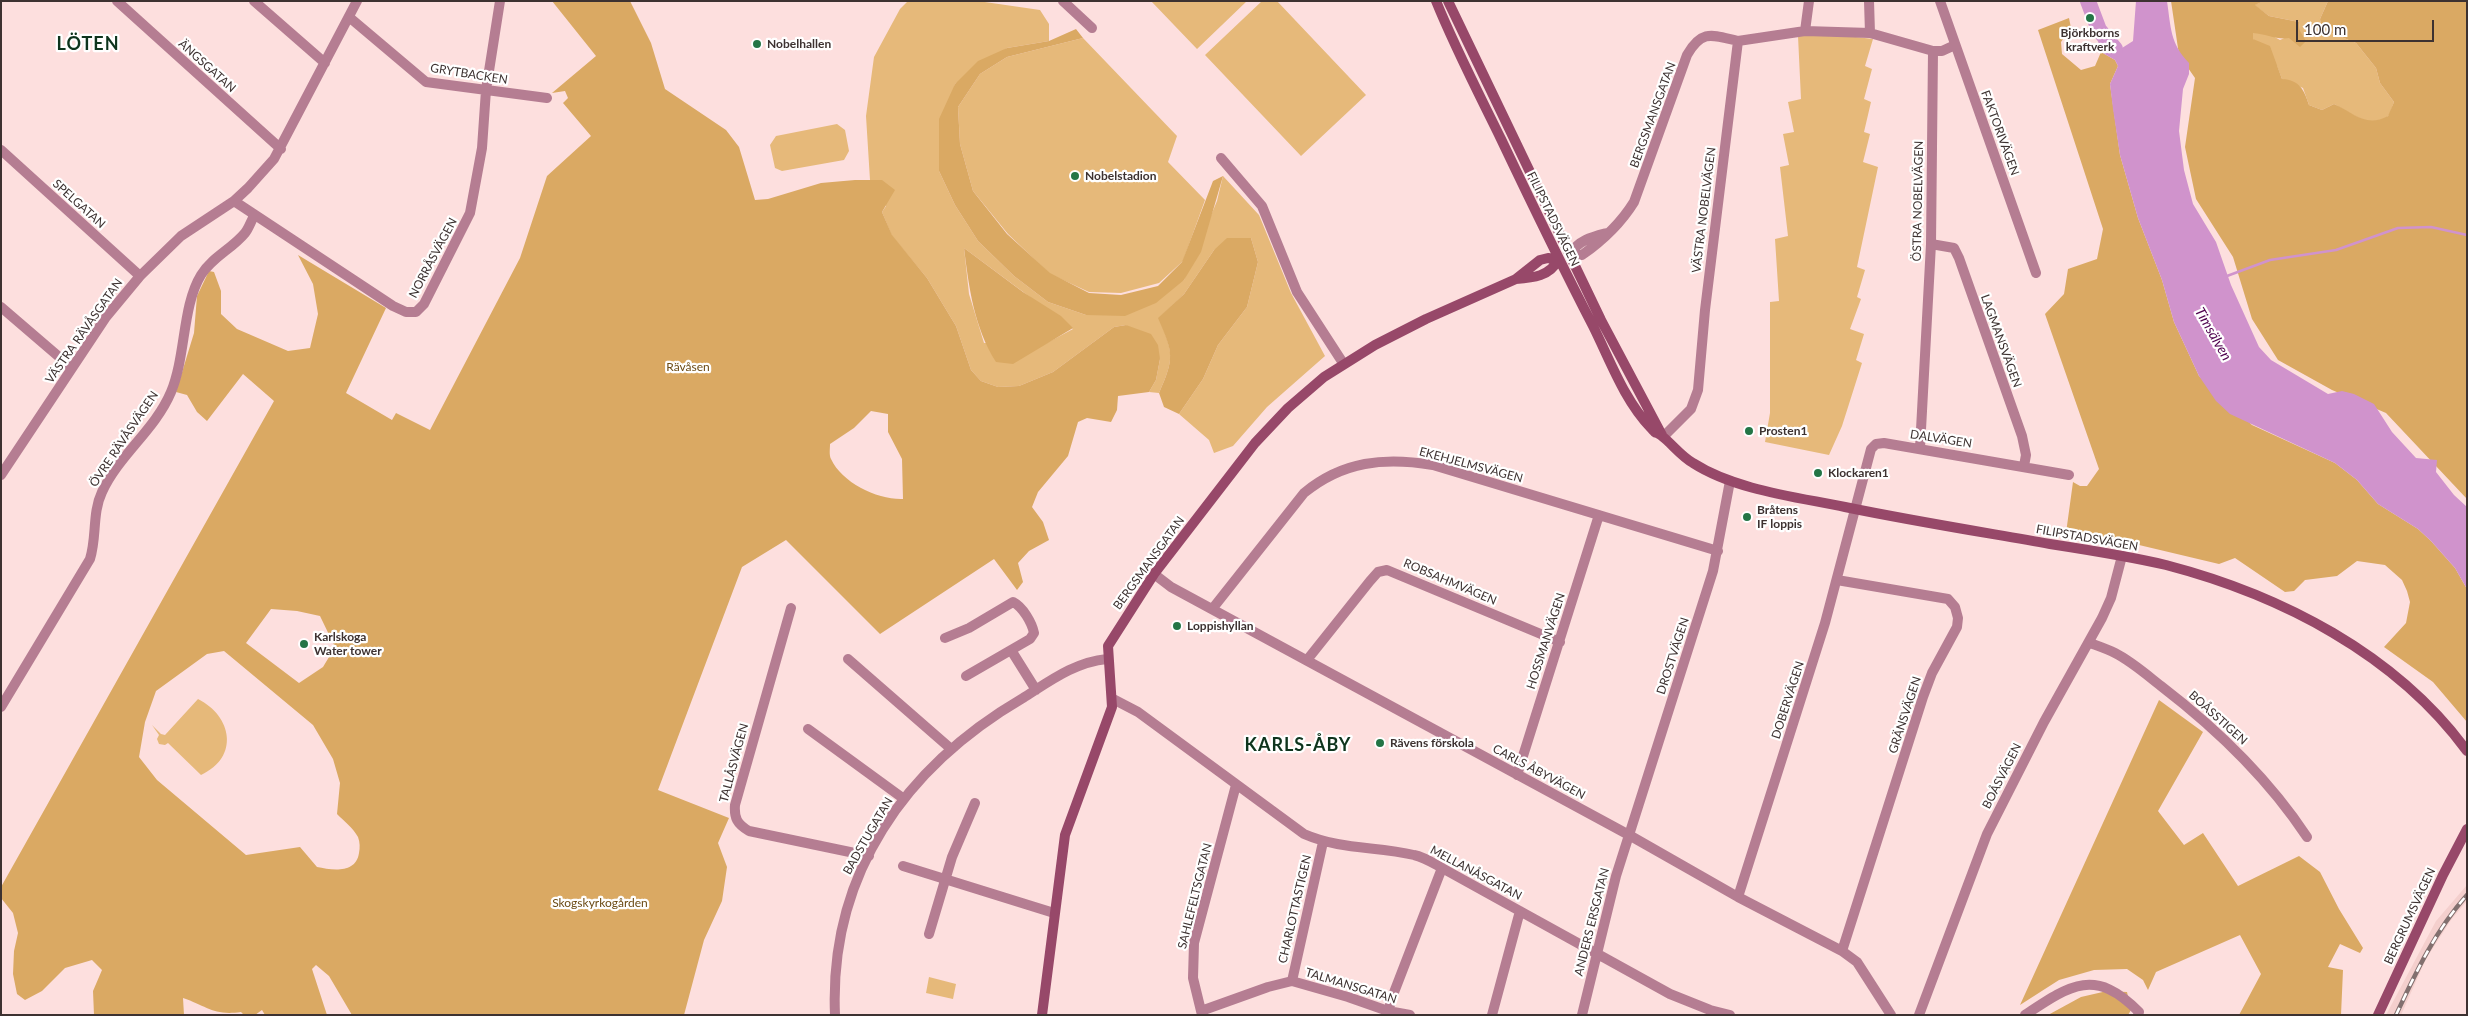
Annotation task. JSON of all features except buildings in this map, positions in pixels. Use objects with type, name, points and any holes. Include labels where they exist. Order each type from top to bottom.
[{"type":"street","name":"ÄNGSGATAN","points":[[117,1],[281,149]]},
{"type":"street","points":[[254,1],[325,63]]},
{"type":"street","name":"VÄSTRA RÄVÅSGATAN","points":[[1,475],[106,317],[140,276],[181,236],[234,201],[262,174],[281,149],[357,1]]},
{"type":"street","name":"NORRÅSVÄGEN","points":[[234,201],[393,306],[406,312],[416,312],[424,304],[470,213],[482,148],[486,90],[500,1]]},
{"type":"street","points":[[1063,1],[1092,28]]},
{"type":"street","name":"FILIPSTADSVÄGEN","points":[[1436,1],[1558,260],[1631,400],[1653,431],[1696,465],[1730,481],[1856,509],[2163,564],[2220,582],[2274,603],[2324,628],[2374,660],[2414,690],[2443,721],[2467,751]]},
{"type":"street","name":"FILIPSTADSVÄGEN","points":[[1448,1],[1601,320],[1663,437]]},
{"type":"street","points":[[1805,31],[1809,1]]},
{"type":"street","points":[[1869,1],[1870,33]]},
{"type":"street","name":"FAKTORIVÄGEN","points":[[1940,1],[2036,273]]},
{"type":"street","name":"GRYTBACKEN","points":[[349,17],[426,82],[547,98]]},
{"type":"street","points":[[1738,41],[1805,31],[1870,33],[1933,51],[1942,51],[1955,45]]},
{"type":"street","name":"BERGSMANSGATAN","points":[[1042,1015],[1065,834],[1110,715],[1113,699],[1108,659],[1110,640],[1154,574],[1271,424],[1307,391],[1344,363],[1426,318],[1516,279],[1540,260],[1548,258],[1558,260],[1570,254],[1582,255],[1600,242],[1626,214],[1634,202],[1687,55],[1694,42],[1703,36],[1738,41]]},
{"type":"street","name":"VÄSTRA NOBELVÄGEN","points":[[1663,437],[1691,409],[1698,390],[1706,300],[1738,41]]},
{"type":"street","name":"ÖSTRA NOBELVÄGEN","points":[[1920,448],[1931,244],[1933,51]]},
{"type":"street","name":"SPELGATAN","points":[[1,150],[140,276]]},
{"type":"street","points":[[1221,158],[1262,206],[1277,237],[1297,292],[1344,363]]},
{"type":"street","name":"ÖVRE RÄVÅSVÄGEN","points":[[1,707],[90,558],[95,534],[97,504],[102,491],[119,465],[144,434],[170,394],[180,361],[195,287],[208,265],[245,232],[254,216]]},
{"type":"street","name":"LAGMANSVÄGEN","points":[[1931,244],[1946,245],[1954,248],[1959,258],[2022,436],[2026,455],[2024,466]]},
{"type":"street","points":[[1,307],[72,368]]},
{"type":"street","name":"DALVÄGEN","points":[[1856,509],[1871,449],[1876,444],[1920,448],[2069,475]]},
{"type":"street","name":"EKEHJELMSVÄGEN","points":[[1213,608],[1304,493],[1318,481],[1334,473],[1371,462],[1393,460],[1433,465],[1718,551]]},
{"type":"street","name":"DROSTVÄGEN","points":[[1629,835],[1718,551],[1730,481]]},
{"type":"street","name":"DOBERVÄGEN","points":[[1738,897],[1809,676],[1856,509]]},
{"type":"street","name":"HOSSMANVÄGEN","points":[[1516,775],[1599,515]]},
{"type":"street","name":"BOÅSVÄGEN","points":[[1919,1015],[1987,834],[2039,730],[2090,643],[2111,598],[2122,556]]},
{"type":"street","name":"ROBSAHMVÄGEN","points":[[1307,660],[1378,572],[1387,570],[1560,642]]},
{"type":"street","name":"CARLS ÅBYVÄGEN","points":[[1154,574],[1171,587],[1213,608],[1629,835],[1738,897],[1842,951],[1856,962],[1891,1015]]},
{"type":"street","name":"GRÄNSVÄGEN","points":[[1837,580],[1948,599],[1955,607],[1958,618],[1957,627],[1932,673],[1842,951]]},
{"type":"street","points":[[945,638],[969,628],[1013,602],[1019,605],[1033,627],[1034,633],[1030,639],[966,676]]},
{"type":"street","name":"TALLÅSVÄGEN","points":[[790,608],[735,805],[734,816],[740,826],[749,831],[869,856]]},
{"type":"street","name":"BOÅSSTIGEN","points":[[2090,643],[2115,653],[2187,706],[2220,734],[2247,761],[2307,836]]},
{"type":"street","points":[[1011,650],[1036,690]]},
{"type":"street","points":[[848,659],[950,748]]},
{"type":"street","name":"BADSTUGATAN","points":[[835,1015],[834,986],[839,937],[854,883],[904,799],[926,771],[950,748],[998,713],[1078,665],[1108,659]]},
{"type":"street","name":"MELLANÅSGATAN","points":[[1113,699],[1138,712],[1291,826],[1323,842],[1416,856],[1442,868],[1670,994],[1702,1007],[1730,1015]]},
{"type":"street","points":[[808,729],[904,799]]},
{"type":"street","name":"SAHLEFELTSGATAN","points":[[1202,1013],[1193,978],[1194,943],[1236,785]]},
{"type":"street","points":[[929,934],[960,836],[975,804]]},
{"type":"street","name":"BERGRUMSVÄGEN","points":[[2378,1015],[2446,867],[2467,829]]},
{"type":"street","name":"ANDERS ERSGATAN","points":[[1582,1015],[1629,835]]},
{"type":"street","name":"CHARLOTTASTIGEN","points":[[1292,981],[1323,842]]},
{"type":"street","points":[[902,866],[945,881],[1054,913]]},
{"type":"street","points":[[1388,1013],[1442,868]]},
{"type":"street","points":[[1492,1015],[1520,911]]},
{"type":"street","name":"TALMANSGATAN","points":[[1202,1013],[1268,986],[1292,981],[1348,996],[1388,1013],[1410,1015]]},
{"type":"street","points":[[2025,1015],[2067,989],[2089,984],[2114,990],[2139,1012],[2138,1015]]},
{"type":"shaded area","points":[[908,1],[978,1],[1040,10],[1049,24],[1049,41],[1007,48],[955,84],[939,171],[955,205],[978,241],[1014,276],[1048,302],[1086,315],[1184,280],[1217,201],[1223,176],[1259,215],[1291,293],[1325,356],[1267,407],[1233,446],[1214,453],[1209,440],[1179,414],[1203,379],[1218,345],[1247,307],[1258,262],[1251,238],[1214,250],[1184,294],[1159,318],[1167,339],[1170,363],[1159,393],[1149,392],[1156,380],[1160,359],[1126,325],[1114,327],[1053,372],[1019,386],[998,387],[981,381],[971,370],[956,326],[927,278],[892,236],[882,212],[886,206],[870,180],[866,116],[874,57],[900,9]],"holes":[[[964,248],[1073,329],[1045,344],[984,343],[969,294]]]},
{"type":"shaded area","points":[[1151,1],[1247,1],[1197,49]]},
{"type":"shaded area","points":[[1262,1],[1277,1],[1366,95],[1301,156],[1205,55]]},
{"type":"shaded area","points":[[2264,1],[2328,1],[2320,19],[2322,29],[2356,43],[2376,68],[2380,83],[2394,102],[2388,116],[2382,120],[2368,121],[2334,104],[2322,110],[2309,105],[2303,88],[2282,79],[2277,66],[2253,39],[2253,32],[2271,35],[2280,40],[2300,31],[2299,22],[2269,16],[2254,5]]},
{"type":"shaded area","points":[[1839,35],[1873,39],[1865,66],[1872,69],[1864,99],[1871,102],[1864,132],[1870,134],[1863,162],[1878,167],[1857,267],[1865,270],[1857,297],[1861,299],[1850,329],[1864,334],[1856,360],[1862,363],[1842,426],[1829,455],[1765,442],[1770,413],[1770,302],[1779,301],[1775,239],[1788,236],[1780,167],[1789,165],[1783,134],[1794,132],[1788,102],[1801,99],[1798,36]]},
{"type":"shaded area","name":"Nobelstadion","points":[[1083,38],[1177,136],[1168,162],[1205,200],[1183,261],[1159,283],[1121,293],[1089,292],[1050,274],[1008,234],[973,191],[960,144],[958,107],[980,74],[1007,57]]},
{"type":"shaded area","points":[[837,124],[845,130],[849,151],[844,160],[782,171],[775,168],[770,145],[776,136]]},
{"type":"shaded area","points":[[198,699],[209,706],[218,716],[224,726],[227,737],[226,748],[222,758],[201,775],[168,743],[165,745],[159,744],[157,739],[159,735],[152,725],[161,734],[165,735]]},
{"type":"shaded area","points":[[2467,885],[2467,901],[2451,920],[2426,959],[2401,1015],[2386,1015],[2436,921]]},
{"type":"shaded area","points":[[929,977],[956,984],[953,999],[926,993]]},
{"type":"green space","name":"Rävåsen","points":[[552,1],[630,1],[651,43],[665,89],[726,130],[739,147],[755,200],[768,199],[821,183],[855,180],[882,180],[895,190],[882,212],[892,235],[927,278],[956,326],[971,370],[981,381],[998,387],[1019,386],[1053,372],[1114,327],[1126,325],[1151,334],[1158,345],[1160,359],[1156,380],[1149,392],[1118,396],[1117,410],[1111,422],[1087,418],[1078,422],[1068,456],[1038,492],[1032,507],[1043,522],[1049,540],[1029,551],[1018,563],[1023,582],[1017,590],[994,559],[880,634],[786,540],[742,567],[658,790],[729,818],[718,843],[727,867],[722,901],[704,940],[684,1015],[352,1015],[329,976],[316,965],[312,969],[327,1015],[265,1015],[262,1010],[255,1015],[244,1015],[241,1012],[224,1013],[183,998],[184,1015],[94,1015],[93,991],[102,970],[92,960],[65,968],[42,991],[25,1000],[17,994],[13,974],[14,951],[18,933],[13,913],[1,898],[1,887],[274,401],[243,374],[207,421],[197,412],[187,395],[176,392],[194,333],[197,296],[209,271],[214,272],[221,291],[221,314],[237,329],[288,351],[310,348],[318,314],[313,284],[298,255],[386,308],[346,393],[392,420],[396,413],[430,430],[520,258],[547,176],[591,136],[563,103],[568,98],[565,91],[552,93],[596,56]],"holes":[[[871,411],[888,414],[888,432],[902,459],[903,499],[883,497],[862,488],[843,476],[830,457],[830,444],[854,428]],[[271,609],[297,611],[320,616],[335,647],[323,667],[299,683],[246,643]],[[224,651],[313,725],[333,759],[340,783],[337,814],[359,839],[359,853],[357,860],[353,864],[342,869],[317,867],[300,847],[246,855],[157,780],[139,757],[145,722],[156,691],[207,654]]]},
{"type":"green space","points":[[2171,1],[2264,1],[2255,5],[2269,16],[2299,22],[2300,31],[2306,41],[2300,47],[2289,38],[2253,33],[2253,39],[2270,46],[2282,79],[2293,81],[2297,84],[2309,105],[2322,110],[2334,104],[2360,118],[2373,120],[2388,116],[2394,102],[2380,83],[2376,68],[2356,43],[2322,29],[2320,19],[2328,1],[2467,1],[2467,499],[2386,413],[2332,390],[2278,360],[2252,319],[2233,257],[2196,199],[2185,147],[2195,78],[2179,55]]},
{"type":"green space","points":[[2069,18],[2071,28],[2061,42],[2062,54],[2081,70],[2095,66],[2101,52],[2115,60],[2118,66],[2110,84],[2120,155],[2138,218],[2162,280],[2174,322],[2199,376],[2252,425],[2335,463],[2357,480],[2378,504],[2418,529],[2431,541],[2455,568],[2467,589],[2467,722],[2433,682],[2384,647],[2406,623],[2410,602],[2402,580],[2385,565],[2357,561],[2337,576],[2305,580],[2294,591],[2285,592],[2235,558],[2219,564],[2118,540],[2066,533],[2073,482],[2080,486],[2087,486],[2099,469],[2045,314],[2064,294],[2068,269],[2097,259],[2103,229],[2038,30]]},
{"type":"green space","points":[[1076,29],[1083,38],[1007,57],[980,74],[958,107],[960,144],[973,191],[1007,234],[1050,273],[1089,293],[1121,295],[1158,286],[1182,262],[1213,181],[1223,176],[1201,252],[1184,280],[1156,303],[1125,316],[1086,315],[1048,302],[1014,276],[978,241],[955,205],[939,171],[939,119],[955,84],[978,61],[1007,48],[1049,41]]},
{"type":"green space","points":[[1227,238],[1251,238],[1258,262],[1247,307],[1218,345],[1203,379],[1179,414],[1164,407],[1159,393],[1168,371],[1170,355],[1167,339],[1158,318],[1184,294],[1214,250]]},
{"type":"green space","points":[[964,248],[1023,292],[1061,316],[1073,328],[1013,364],[996,362],[982,335],[974,307]]},
{"type":"green space","points":[[2159,700],[2203,732],[2158,811],[2184,845],[2203,833],[2238,886],[2299,856],[2320,872],[2339,909],[2363,948],[2360,953],[2340,944],[2328,967],[2343,970],[2341,1015],[2239,1015],[2261,974],[2240,935],[2156,972],[2148,990],[2143,980],[2127,969],[2094,970],[2059,980],[2020,1005]]},
{"type":"green space","points":[[2107,991],[2127,992],[2131,1010],[2128,1015],[2048,1015],[2081,997]]},
{"type":"water","name":"Timsälven","points":[[2136,1],[2167,1],[2172,35],[2178,49],[2189,63],[2189,74],[2183,89],[2179,131],[2184,170],[2193,204],[2216,242],[2231,285],[2259,347],[2271,360],[2328,394],[2342,391],[2354,394],[2374,404],[2392,432],[2416,458],[2437,460],[2436,472],[2454,495],[2467,507],[2467,589],[2455,568],[2431,541],[2418,529],[2378,504],[2357,480],[2335,463],[2230,414],[2216,401],[2199,376],[2174,322],[2162,280],[2138,218],[2120,155],[2113,109],[2110,84],[2118,66],[2115,60],[2101,52],[2096,33],[2104,31],[2111,39],[2115,37],[2122,48],[2133,41]]},
{"type":"waterway","points":[[2088,1],[2099,30],[2115,49]]},
{"type":"waterway","points":[[2227,276],[2270,260],[2336,250],[2398,228],[2431,227],[2467,235]]},
{"type":"railway","points":[[2396,1015],[2436,937],[2467,895]]},
{"type":"place","name":"Björkborns kraftverk","points":[[2090,18]]},
{"type":"place","name":"Nobelhallen","points":[[757,44]]},
{"type":"place","name":"Nobelstadion","points":[[1075,176]]},
{"type":"place","name":"Prosten1","points":[[1749,431]]},
{"type":"place","name":"Klockaren1","points":[[1818,473]]},
{"type":"place","name":"Bråtens IF loppis","points":[[1747,517]]},
{"type":"place","name":"Loppishyllan","points":[[1177,626]]},
{"type":"place","name":"Karlskoga Water tower","points":[[304,644]]},
{"type":"place","name":"Rävens förskola","points":[[1380,743]]},
{"type":"district","name":"LÖTEN","points":[[88,44]]},
{"type":"district","name":"KARLS-ÅBY","points":[[1298,745]]},
{"type":"park label","name":"Skogskyrkogården","points":[[600,903]]}]
